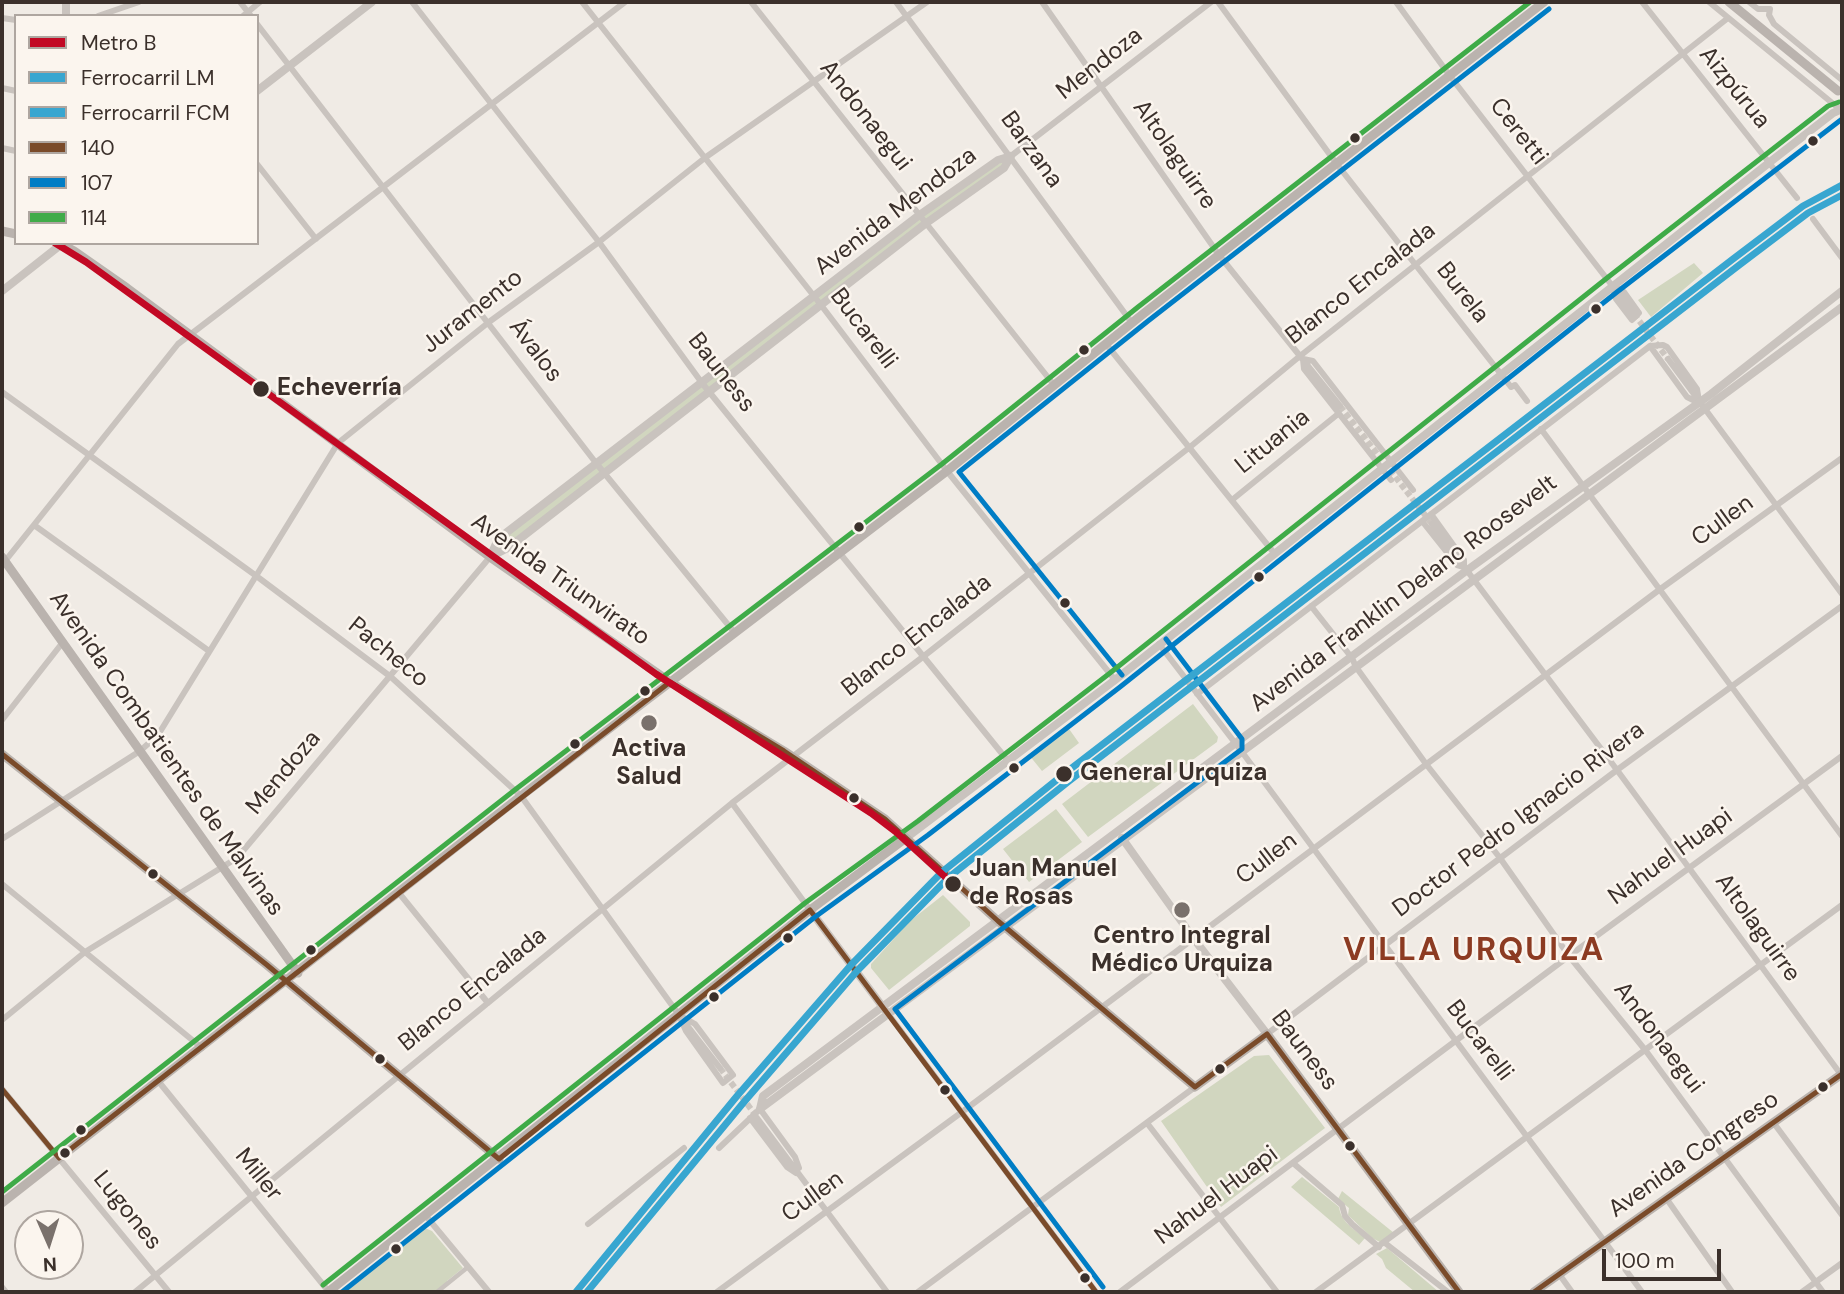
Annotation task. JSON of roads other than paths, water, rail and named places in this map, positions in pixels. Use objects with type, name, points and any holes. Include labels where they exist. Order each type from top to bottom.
[{"type":"main road","points":[[2,1203],[521,796],[947,471],[1544,2]]},
{"type":"main road","points":[[1729,2],[1838,91]]},
{"type":"main road","name":"Avenida Triunvirato","points":[[64,245],[338,443],[490,557],[670,682],[793,757],[885,819],[999,921],[1195,1087]]},
{"type":"main road","name":"Avenida Combatientes de Malvinas","points":[[3,561],[298,973]]},
{"type":"main road","points":[[2,754],[180,895],[499,1159]]},
{"type":"main road","points":[[328,1292],[810,910],[906,838]]},
{"type":"main road","name":"Doctor Pedro Ignacio Rivera","points":[[1195,1087],[1267,1034]]},
{"type":"main road","name":"Bauness","points":[[1267,1034],[1459,1292]]},
{"type":"main road","name":"Avenida Congreso","points":[[1534,1292],[1842,1075]]},
{"type":"street","points":[[104,14],[139,2]]},
{"type":"street","points":[[240,2],[247,14],[260,2]]},
{"type":"street","points":[[259,89],[372,2]]},
{"type":"street","name":"Bauness","points":[[412,2],[599,242],[702,383],[1008,761]]},
{"type":"street","name":"Bucarelli","points":[[582,2],[821,305],[947,471],[1115,680]]},
{"type":"street","points":[[3,561],[178,344],[625,2]]},
{"type":"street","name":"Andonaegui","points":[[751,2],[1054,385]]},
{"type":"street","name":"Barzana","points":[[897,2],[1132,323]]},
{"type":"street","name":"Juramento","points":[[2,839],[140,751],[158,735],[338,443],[489,322],[599,242],[706,158],[927,2]]},
{"type":"street","name":"Altolaguirre","points":[[1042,2],[1219,255],[1339,406]]},
{"type":"street","name":"Mendoza","points":[[1011,156],[1211,2]]},
{"type":"street","name":"Burela","points":[[1218,2],[1336,163],[1511,387],[1515,385],[1527,401]]},
{"type":"street","name":"Ceretti","points":[[1396,2],[1634,314]]},
{"type":"street","name":"Aizpúrua","points":[[1642,2],[1797,198]]},
{"type":"street","points":[[1709,2],[1842,110]]},
{"type":"street","points":[[1749,2],[1758,9],[1770,9]]},
{"type":"street","points":[[1778,2],[1770,9],[1769,15],[1774,24],[1842,80]]},
{"type":"street","name":"Blanco Encalada","points":[[135,1292],[732,803],[1190,447],[1728,18]]},
{"type":"street","name":"Ávalos","points":[[259,26],[596,463],[734,632]]},
{"type":"street","points":[[906,838],[923,828],[1115,680],[1612,285],[1833,113],[1842,110]]},
{"type":"street","name":"Avenida Mendoza","points":[[490,557],[498,540],[596,463],[918,216],[998,160],[1011,156]]},
{"type":"street","name":"Avenida Mendoza","points":[[490,557],[509,548],[925,224],[1004,168],[1011,156]]},
{"type":"street","points":[[259,167],[316,239]]},
{"type":"street","points":[[1813,219],[1842,258]]},
{"type":"street","points":[[2,292],[59,245]]},
{"type":"street","name":"Ceretti","points":[[1612,285],[1624,292],[1639,313],[1632,320],[1616,299],[1612,285]]},
{"type":"street","name":"Avenida Franklin Delano Roosevelt","points":[[719,1148],[756,1115],[999,921],[1242,752],[1474,580],[1701,406],[1842,291]]},
{"type":"street","name":"Avenida Franklin Delano Roosevelt","points":[[886,1011],[1007,927],[1235,744],[1352,658],[1465,569],[1842,307]]},
{"type":"street","points":[[1106,344],[1274,553]]},
{"type":"street","points":[[1196,694],[1650,346],[1657,344],[1667,347],[1697,389],[1701,406]]},
{"type":"street","points":[[1650,346],[1687,397],[1701,406]]},
{"type":"street","name":"Altolaguirre","points":[[1302,357],[1304,369],[1391,480]]},
{"type":"street","name":"Altolaguirre","points":[[1302,357],[1313,361],[1413,490]]},
{"type":"street","points":[[1668,359],[1842,594]]},
{"type":"street","name":"Pacheco","points":[[2,393],[255,575],[391,677],[521,796],[720,1068]]},
{"type":"street","name":"Lituania","points":[[1232,499],[1338,414]]},
{"type":"street","points":[[1541,429],[1842,835]]},
{"type":"street","name":"Cullen","points":[[717,1292],[1660,590],[1842,458]]},
{"type":"street","name":"Altolaguirre","points":[[1431,514],[1464,559],[1465,569]]},
{"type":"street","name":"Altolaguirre","points":[[1422,521],[1457,565],[1465,569]]},
{"type":"street","name":"Altolaguirre","points":[[1432,524],[1842,1075]]},
{"type":"street","points":[[34,525],[209,651]]},
{"type":"street","name":"Mendoza","points":[[2,1020],[85,953],[237,858],[490,557]]},
{"type":"street","name":"Andonaegui","points":[[1311,606],[1352,658],[1426,764],[1500,858],[1569,956],[1646,1051],[1823,1292]]},
{"type":"street","name":"Doctor Pedro Ignacio Rivera","points":[[1267,1034],[1731,686],[1842,606]]},
{"type":"street","points":[[2,720],[63,642]]},
{"type":"street","name":"Bucarelli","points":[[1159,644],[1642,1292]]},
{"type":"street","name":"Nahuel Huapi","points":[[1120,1292],[1569,956],[1842,756]]},
{"type":"street","points":[[732,803],[1096,1292]]},
{"type":"street","name":"Bauness","points":[[1121,837],[1267,1034]]},
{"type":"street","points":[[2,884],[202,1048]]},
{"type":"street","points":[[399,893],[488,1003]]},
{"type":"street","points":[[1316,1292],[1842,905]]},
{"type":"street","name":"Pacheco","points":[[679,1015],[695,1024],[733,1075],[723,1083],[686,1031],[679,1015]]},
{"type":"street","name":"Miller","points":[[159,1082],[328,1292]]},
{"type":"street","name":"Doctor Pedro Ignacio Rivera","points":[[918,1292],[1195,1087]]},
{"type":"street","name":"Lugones","points":[[2,1089],[169,1292]]},
{"type":"street","points":[[756,1115],[795,1157],[801,1175],[887,1292]]},
{"type":"street","points":[[756,1115],[787,1167],[801,1175]]},
{"type":"street","points":[[1773,1122],[1842,1216]]},
{"type":"street","points":[[1147,1123],[1277,1292]]},
{"type":"street","points":[[588,1224],[684,1148]]},
{"type":"street","points":[[1293,1163],[1342,1205],[1345,1216],[1352,1224],[1448,1292]]},
{"type":"street","points":[[1666,1198],[1732,1292]]},
{"type":"street","points":[[426,1216],[489,1292]]},
{"type":"street","points":[[1802,1292],[1842,1263]]},
{"type":"street","points":[[437,1292],[468,1267]]},
{"type":"street","points":[[1559,1274],[1572,1292]]},
{"type":"street","points":[[2,1287],[6,1292]]},
{"type":"tunnel","points":[[1634,314],[1668,359]]},
{"type":"tunnel","points":[[1340,406],[1432,524]]},
{"type":"tunnel","points":[[720,1068],[757,1117]]},
{"type":"metro line","name":"B","points":[[58,245],[86,262],[656,674],[871,813],[954,885]]},
{"type":"rail line","name":"LM","points":[[576,1292],[737,1096],[851,965],[942,872],[1064,774],[1733,259],[1803,206],[1842,185]]},
{"type":"rail line","name":"FCM","points":[[587,1292],[744,1102],[857,971],[948,878],[1069,781],[1738,266],[1808,213],[1842,195]]},
{"type":"place","name":"Echeverría","points":[[261,389]]},
{"type":"place","name":"Activa Salud","points":[[649,723]]},
{"type":"place","name":"General Urquiza","points":[[1064,774]]},
{"type":"place","name":"Juan Manuel de Rosas","points":[[953,884]]},
{"type":"place","name":"Centro Integral Médico Urquiza","points":[[1182,910]]},
{"type":"district","name":"VILLA URQUIZA","points":[[1474,952]]}]
